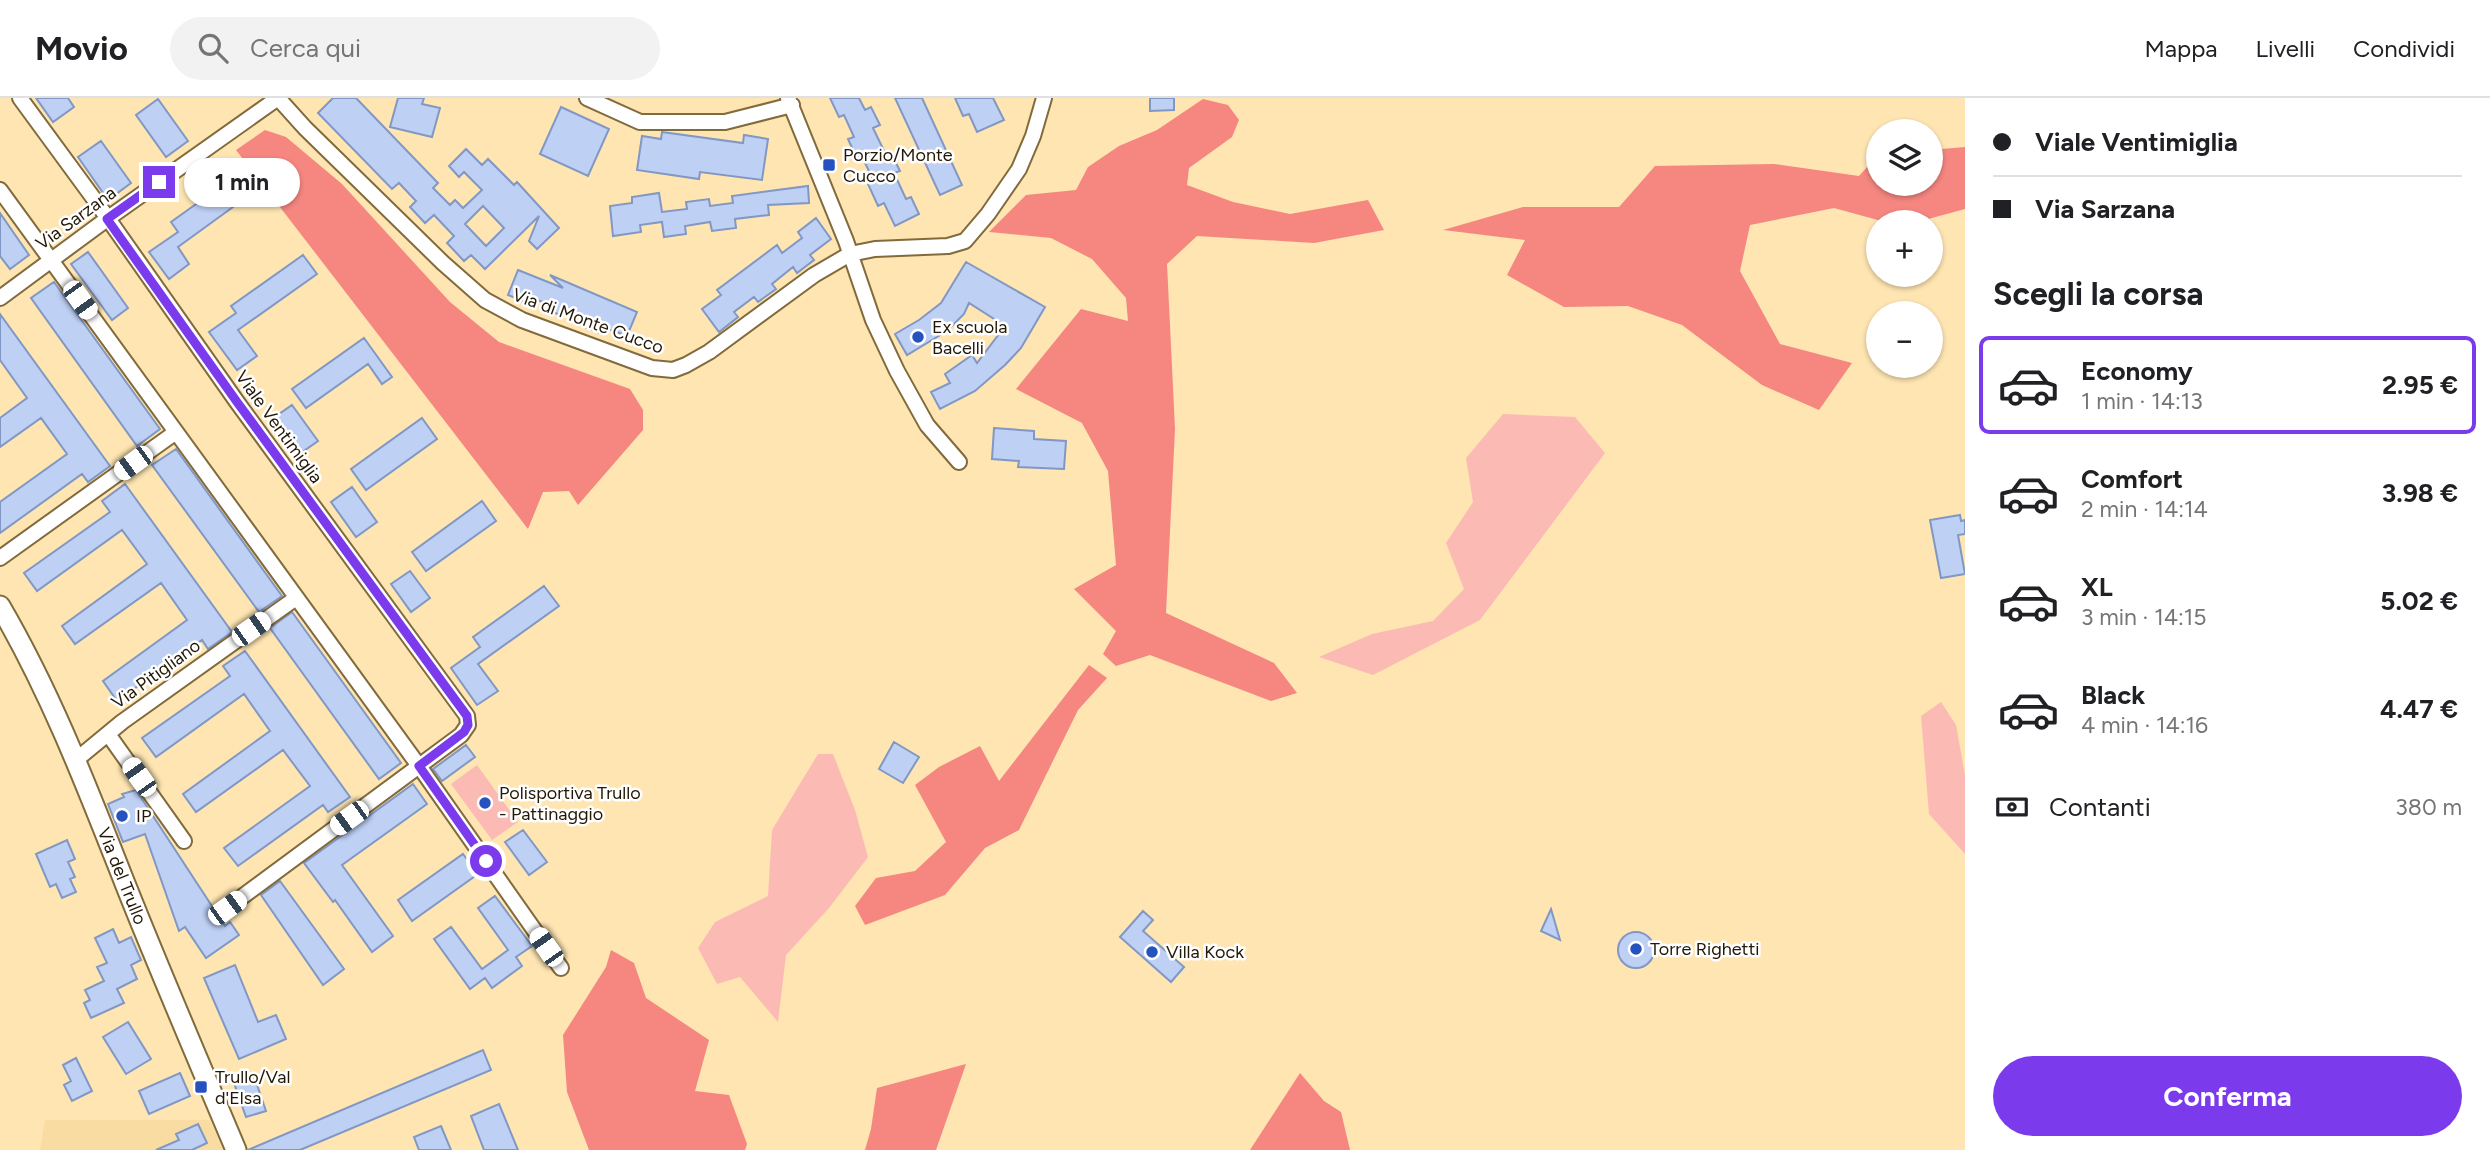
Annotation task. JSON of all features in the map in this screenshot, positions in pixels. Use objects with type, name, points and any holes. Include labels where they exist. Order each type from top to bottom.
[{"type":"street","name":"Viale Ventimiglia","points":[[20,98],[237,402],[467,716],[468,725],[464,732],[227,908]]},
{"type":"street","name":"Via Sarzana","points":[[0,298],[278,98]]},
{"type":"street","name":"Via di Monte Cucco","points":[[278,98],[423,244],[485,300],[522,320],[652,368],[673,370],[709,352],[814,275],[850,254]]},
{"type":"street","points":[[587,98],[640,122],[725,122],[790,101],[873,320],[916,410],[959,462]]},
{"type":"street","points":[[850,254],[875,249],[948,246],[967,240],[1019,169],[1033,136],[1044,98]]},
{"type":"street","points":[[1,195],[419,766],[561,968]]},
{"type":"street","points":[[0,558],[176,432]]},
{"type":"street","name":"Via Pitigliano","points":[[76,760],[296,598]]},
{"type":"street","name":"Via del Trullo","points":[[0,606],[40,677],[236,1150]]},
{"type":"street","points":[[108,734],[184,841]]},
{"type":"shaded area","points":[[1203,99],[1228,105],[1239,120],[1232,137],[1189,168],[1187,185],[1233,202],[1290,214],[1368,200],[1384,230],[1314,243],[1197,236],[1167,264],[1175,429],[1166,613],[1274,663],[1297,693],[1271,701],[1150,655],[1116,666],[1103,654],[1116,631],[1074,589],[1116,565],[1108,471],[1082,423],[1016,389],[1081,309],[1128,321],[1126,298],[1092,259],[1051,238],[989,232],[1026,195],[1076,190],[1088,167],[1119,146],[1157,130]]},
{"type":"shaded area","points":[[265,130],[286,137],[342,184],[450,302],[499,342],[630,389],[643,410],[643,430],[578,505],[569,491],[543,492],[528,529],[236,150]]},
{"type":"shaded area","points":[[1965,147],[1965,209],[1943,215],[1943,210],[1866,210],[1866,217],[1834,208],[1750,225],[1740,271],[1780,344],[1852,363],[1819,410],[1762,385],[1682,325],[1628,306],[1564,307],[1507,275],[1525,240],[1443,230],[1523,207],[1619,207],[1655,166],[1774,164],[1859,176],[1866,168],[1866,196],[1943,196],[1943,149]]},
{"type":"shaded area","points":[[1503,414],[1575,417],[1605,453],[1480,620],[1373,675],[1319,657],[1372,634],[1433,621],[1464,589],[1446,543],[1473,502],[1466,458]]},
{"type":"shaded area","points":[[1089,665],[1107,678],[1078,710],[1019,830],[985,848],[945,895],[865,925],[855,906],[876,878],[915,871],[946,842],[915,785],[939,767],[980,746],[999,781]]},
{"type":"shaded area","points":[[1941,702],[1956,725],[1965,775],[1965,854],[1929,814],[1921,716]]},
{"type":"shaded area","points":[[818,754],[833,754],[855,810],[868,857],[829,908],[786,955],[778,1022],[740,977],[717,984],[698,948],[715,922],[768,896],[772,830]]},
{"type":"shaded area","name":"Polisportiva Trullo - Pattinaggio","points":[[477,765],[518,822],[492,840],[451,784]]},
{"type":"shaded area","points":[[611,950],[634,963],[646,998],[709,1040],[695,1091],[729,1095],[747,1144],[745,1150],[589,1150],[567,1092],[563,1035],[606,967]]},
{"type":"shaded area","points":[[966,1064],[936,1150],[865,1150],[877,1088]]},
{"type":"shaded area","points":[[1300,1073],[1324,1101],[1341,1112],[1350,1150],[1250,1150]]},
{"type":"shaded area","points":[[45,1120],[210,1120],[223,1150],[40,1150]]},
{"type":"building","points":[[36,98],[68,98],[74,107],[53,122]]},
{"type":"building","points":[[333,98],[356,98],[438,183],[433,188],[450,205],[455,200],[463,208],[482,190],[464,172],[459,177],[449,166],[466,149],[482,165],[488,159],[514,185],[517,182],[559,228],[537,249],[529,241],[539,216],[485,269],[471,255],[464,261],[447,243],[454,236],[434,215],[425,223],[410,207],[416,201],[399,183],[392,189],[318,113]],"holes":[[[483,206],[504,228],[486,246],[465,224]]]},
{"type":"building","points":[[398,98],[424,98],[422,104],[440,108],[432,137],[390,127]]},
{"type":"building","points":[[830,98],[859,98],[865,110],[871,107],[880,125],[873,128],[886,155],[891,153],[900,171],[894,173],[906,199],[911,197],[919,214],[895,226],[884,203],[878,206],[868,184],[874,181],[863,159],[858,161],[848,139],[854,137],[844,115],[839,117]]},
{"type":"building","points":[[895,98],[922,98],[962,185],[940,195]]},
{"type":"building","points":[[955,98],[993,98],[1004,120],[977,132],[969,114],[963,116]]},
{"type":"building","points":[[1150,98],[1174,98],[1174,110],[1150,111]]},
{"type":"building","points":[[158,99],[188,141],[166,157],[136,115]]},
{"type":"building","points":[[561,107],[609,129],[588,176],[540,154]]},
{"type":"building","points":[[662,132],[743,143],[744,135],[768,139],[762,180],[700,172],[699,179],[637,170],[642,136],[661,139]]},
{"type":"building","points":[[101,141],[131,183],[108,200],[78,157]]},
{"type":"building","points":[[241,172],[255,191],[178,247],[189,264],[169,279],[149,252],[178,232],[171,222]]},
{"type":"building","points":[[808,186],[809,203],[768,205],[769,215],[735,219],[736,228],[712,231],[710,222],[685,226],[686,234],[664,237],[662,222],[640,225],[641,232],[613,236],[610,206],[632,203],[632,197],[659,193],[662,212],[687,209],[686,202],[709,199],[710,206],[733,203],[732,196]]},
{"type":"building","points":[[0,213],[29,255],[10,269],[0,256]]},
{"type":"building","points":[[816,218],[831,239],[810,255],[814,260],[797,273],[793,267],[772,284],[776,289],[758,302],[754,297],[734,312],[738,317],[719,332],[702,309],[721,295],[717,290],[777,245],[782,253],[802,238],[798,232]]},
{"type":"building","points":[[88,252],[128,308],[112,320],[71,264]]},
{"type":"building","points":[[303,255],[317,274],[238,330],[257,356],[237,370],[209,332],[236,313],[231,306]]},
{"type":"building","name":"Ex scuola Bacelli","points":[[966,262],[1045,307],[1021,348],[1005,365],[975,391],[940,409],[931,392],[950,383],[945,374],[972,355],[977,363],[1005,326],[969,303],[964,314],[947,331],[907,355],[895,334],[941,303]]},
{"type":"building","points":[[518,270],[563,288],[550,275],[637,312],[627,336],[606,328],[603,334],[584,327],[587,319],[564,310],[562,316],[549,310],[551,305],[527,296],[525,302],[508,295]]},
{"type":"building","points":[[54,282],[160,429],[137,446],[31,298]]},
{"type":"building","points":[[0,314],[110,466],[88,482],[82,474],[0,533],[0,502],[67,454],[41,418],[0,447],[0,418],[27,398],[0,360]]},
{"type":"building","points":[[364,338],[392,377],[382,384],[368,364],[306,408],[292,389]]},
{"type":"building","points":[[292,405],[318,441],[298,455],[272,419]]},
{"type":"building","points":[[422,418],[437,439],[366,490],[351,469]]},
{"type":"building","points":[[994,428],[1034,431],[1034,439],[1066,441],[1064,469],[1018,467],[1019,461],[992,459]]},
{"type":"building","points":[[176,449],[282,596],[259,612],[152,465]]},
{"type":"building","points":[[125,484],[232,632],[208,649],[202,640],[117,701],[103,681],[187,620],[161,583],[75,644],[62,626],[147,564],[122,530],[37,591],[24,573],[110,512],[102,501]]},
{"type":"building","points":[[352,487],[377,522],[356,537],[331,502]]},
{"type":"building","points":[[482,501],[496,521],[426,571],[412,552]]},
{"type":"building","points":[[1960,515],[1961,521],[1965,520],[1965,534],[1958,535],[1965,574],[1941,578],[1930,520]]},
{"type":"building","points":[[410,571],[430,598],[411,612],[391,584]]},
{"type":"building","points":[[544,586],[559,606],[478,664],[498,691],[477,705],[451,668],[480,647],[473,637]]},
{"type":"building","points":[[292,612],[401,763],[379,779],[270,628]]},
{"type":"building","points":[[245,651],[350,797],[328,812],[323,805],[238,866],[224,848],[310,786],[283,750],[196,812],[183,794],[270,731],[244,694],[156,757],[142,738],[230,676],[223,666]]},
{"type":"building","points":[[894,742],[919,757],[903,783],[879,769]]},
{"type":"building","points":[[466,745],[475,757],[442,781],[433,769]]},
{"type":"building","points":[[413,784],[427,804],[342,865],[393,936],[372,952],[335,900],[333,902],[304,863]]},
{"type":"building","points":[[136,790],[225,926],[230,922],[239,935],[206,958],[185,927],[179,931],[145,834],[123,842],[108,804],[124,797],[122,794]]},
{"type":"building","points":[[523,830],[547,862],[529,875],[505,842]]},
{"type":"building","points":[[67,840],[75,859],[68,862],[75,877],[70,879],[76,892],[62,898],[56,884],[50,887],[36,854]]},
{"type":"building","points":[[463,854],[478,874],[412,921],[398,900]]},
{"type":"building","points":[[280,881],[344,969],[323,985],[261,895]]},
{"type":"building","points":[[495,896],[532,946],[516,957],[522,966],[492,988],[485,978],[470,989],[434,939],[451,927],[482,969],[508,950],[478,908]]},
{"type":"building","points":[[1551,909],[1560,940],[1541,931]]},
{"type":"building","name":"Villa Kock","points":[[1143,911],[1153,920],[1143,931],[1184,967],[1171,982],[1120,937]]},
{"type":"building","points":[[113,929],[119,943],[131,937],[141,960],[131,965],[137,979],[117,989],[124,1003],[91,1018],[84,1003],[90,1000],[85,990],[104,981],[97,967],[107,963],[95,938]]},
{"type":"building","name":"Torre Righetti","points":[[1636,932],[1649,937],[1654,950],[1649,963],[1636,968],[1623,963],[1618,950],[1623,937]]},
{"type":"building","points":[[235,965],[258,1022],[276,1015],[286,1039],[239,1059],[204,978]]},
{"type":"building","points":[[128,1022],[151,1059],[126,1074],[103,1037]]},
{"type":"building","points":[[483,1050],[491,1070],[300,1150],[248,1150]]},
{"type":"building","points":[[76,1058],[92,1091],[72,1101],[64,1085],[71,1081],[63,1065]]},
{"type":"building","points":[[180,1073],[190,1096],[149,1114],[139,1091]]},
{"type":"building","points":[[254,1076],[266,1111],[246,1117],[234,1083]]},
{"type":"building","points":[[499,1104],[518,1150],[484,1150],[471,1116]]},
{"type":"building","points":[[198,1124],[207,1143],[192,1150],[156,1150],[179,1140],[176,1134]]},
{"type":"building","points":[[441,1126],[451,1150],[419,1150],[414,1137]]},
{"type":"place","name":"Porzio/Monte Cucco","points":[[829,165]]},
{"type":"place","name":"Ex scuola Bacelli","points":[[918,337]]},
{"type":"place","name":"Polisportiva Trullo - Pattinaggio","points":[[485,803]]},
{"type":"place","name":"IP","points":[[122,816]]},
{"type":"place","name":"Torre Righetti","points":[[1636,949]]},
{"type":"place","name":"Villa Kock","points":[[1152,952]]},
{"type":"place","name":"Trullo/Val d'Elsa","points":[[201,1087]]},
{"type":"route","points":[[159,182],[107,219],[467,716],[468,725],[464,732],[419,766],[486,861]]}]
